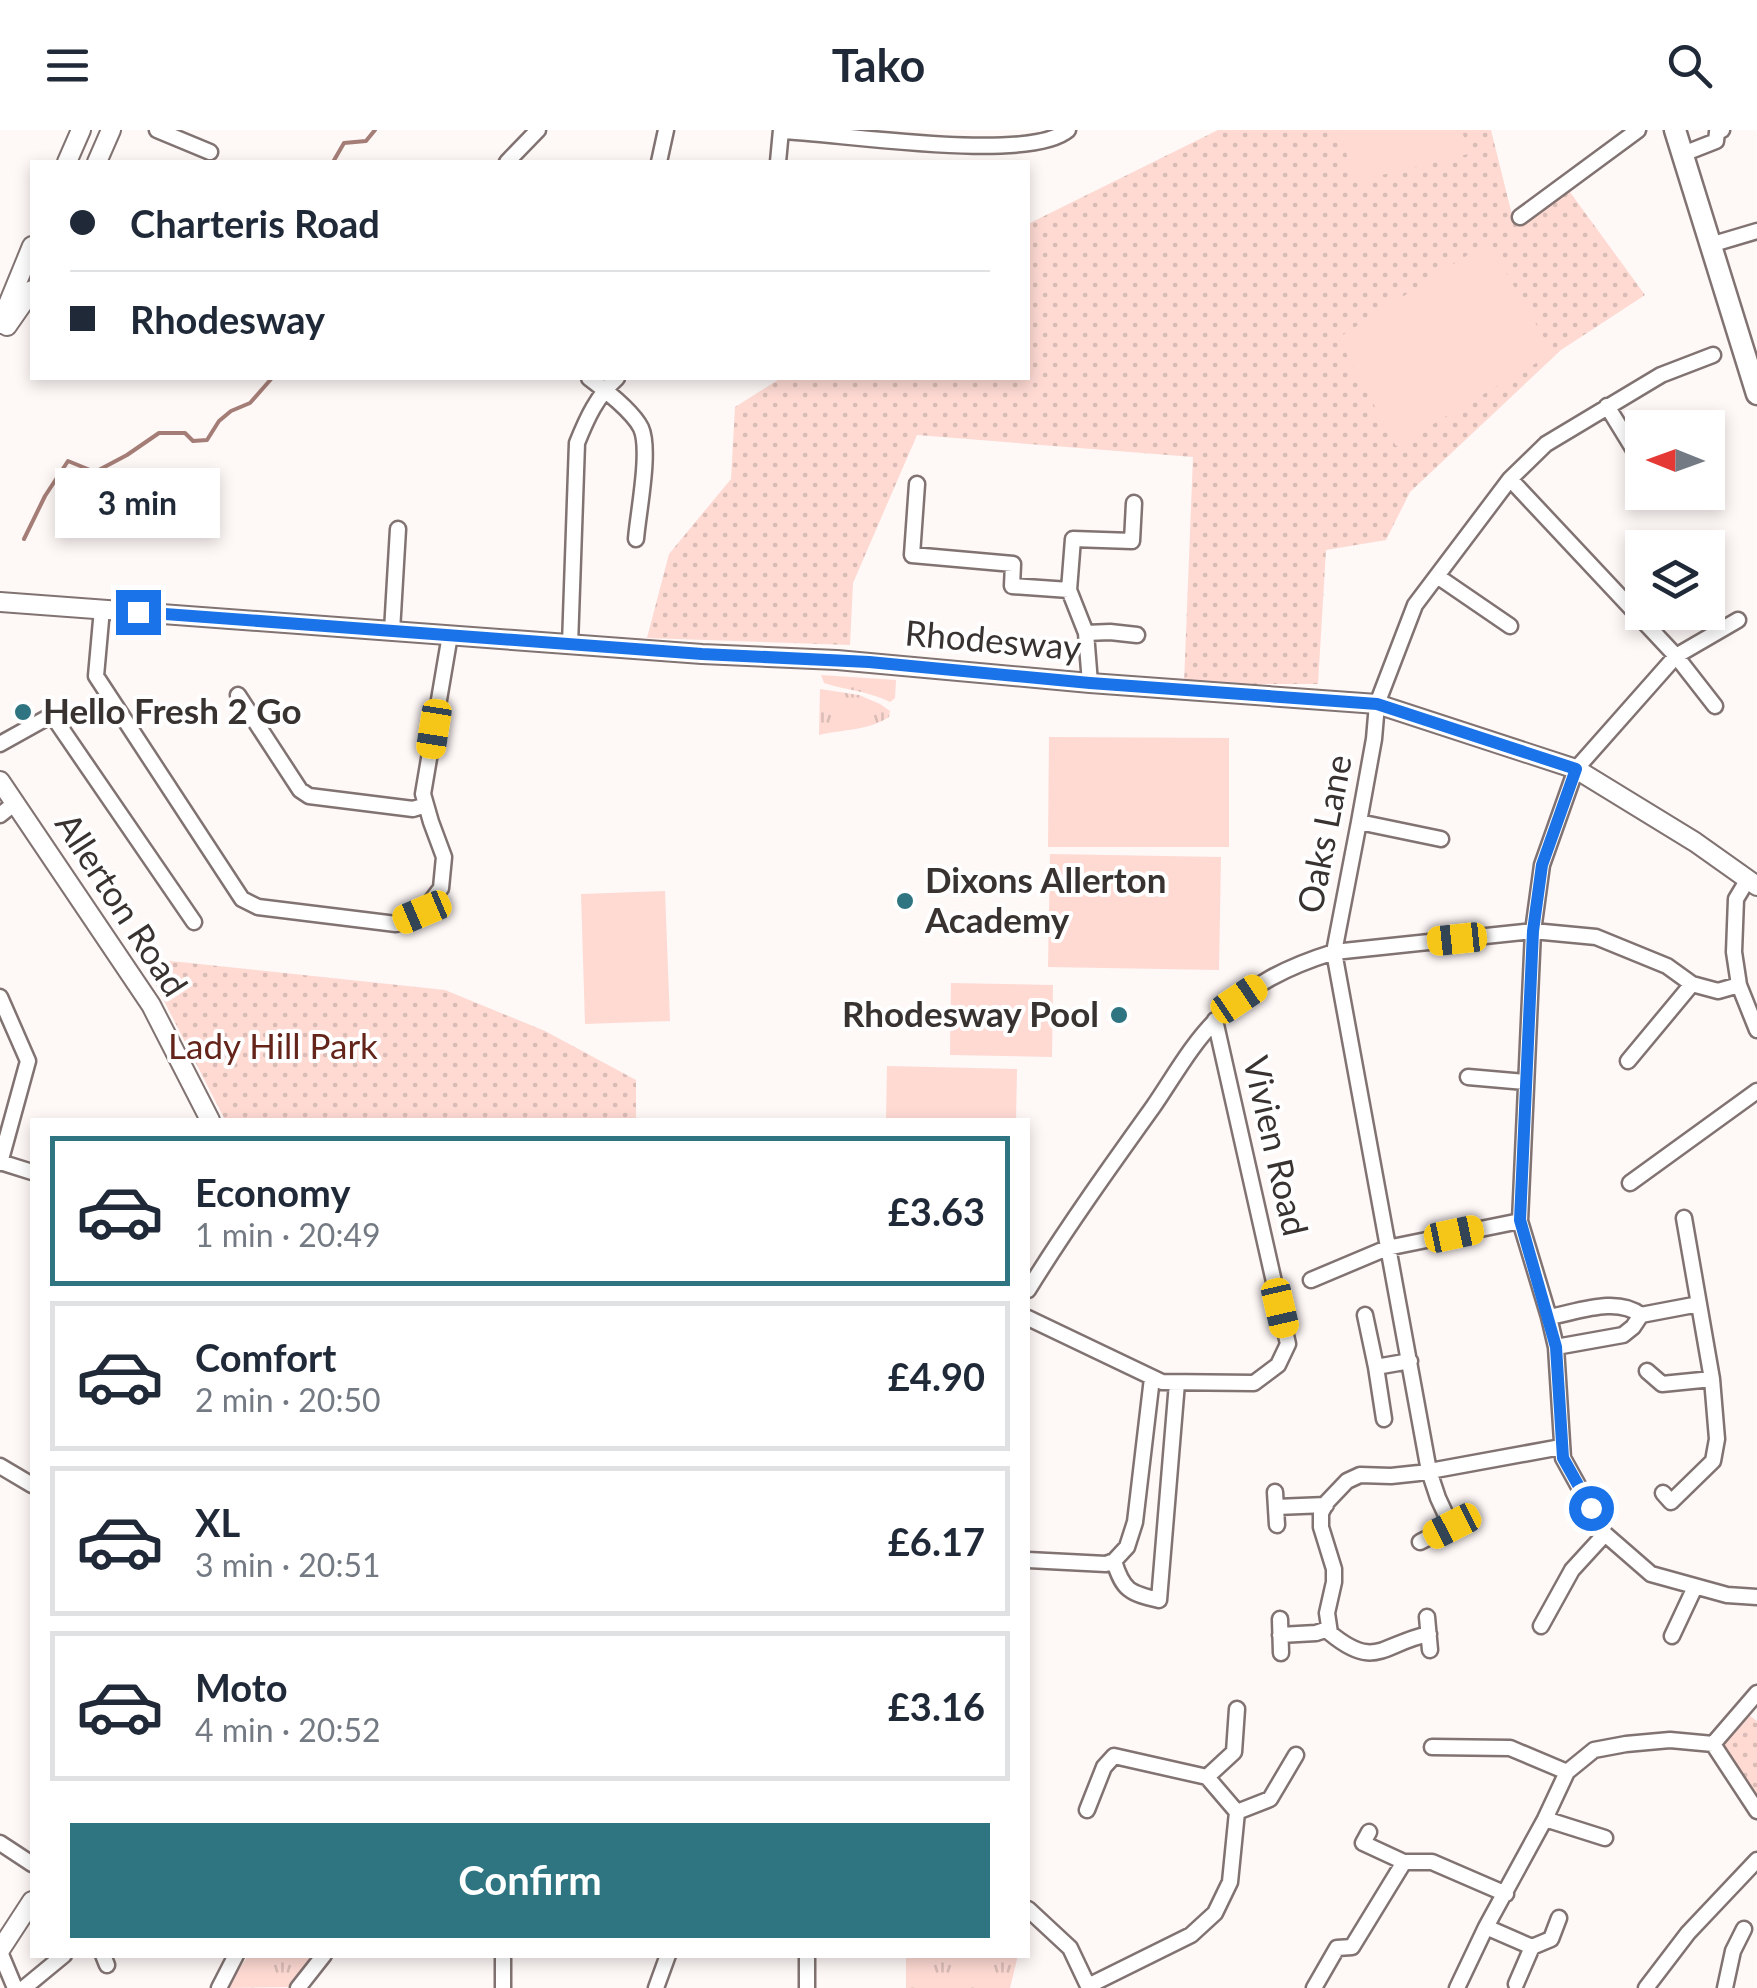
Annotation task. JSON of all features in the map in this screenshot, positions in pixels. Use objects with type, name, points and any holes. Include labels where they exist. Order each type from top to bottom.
[{"type":"main road","points":[[1675,130],[1757,394]]},
{"type":"street","points":[[69,160],[81,130]]},
{"type":"street","points":[[98,160],[111,130]]},
{"type":"street","points":[[157,130],[210,152]]},
{"type":"street","points":[[508,160],[538,130]]},
{"type":"street","points":[[659,160],[666,130]]},
{"type":"street","points":[[778,160],[781,130],[968,145],[1048,141],[1068,130]]},
{"type":"street","points":[[1520,217],[1638,130]]},
{"type":"street","points":[[1683,154],[1716,141],[1717,132],[1722,130]]},
{"type":"street","points":[[1710,245],[1757,230]]},
{"type":"street","points":[[0,324],[30,251]]},
{"type":"street","points":[[0,336],[30,293]]},
{"type":"street","name":"Oaks Lane","points":[[1030,1287],[1112,1164],[1216,1020],[1272,976],[1297,963],[1334,952],[1360,822],[1377,704],[1415,605],[1510,479],[1546,444],[1661,375],[1713,354]]},
{"type":"street","points":[[593,380],[640,425],[645,444],[636,540]]},
{"type":"street","points":[[570,645],[577,444],[588,414],[615,380]]},
{"type":"street","points":[[1607,406],[1625,435]]},
{"type":"street","points":[[1510,479],[1676,656],[1714,706]]},
{"type":"street","points":[[916,484],[912,555],[1013,564],[1012,586],[1070,590]]},
{"type":"street","points":[[1090,683],[1086,633],[1070,590],[1073,539],[1132,541],[1134,504]]},
{"type":"street","points":[[392,631],[398,529]]},
{"type":"street","points":[[1437,576],[1510,626]]},
{"type":"street","name":"Rhodesway","points":[[0,602],[570,645],[869,662],[1377,704],[1576,769],[1695,842],[1753,883]]},
{"type":"street","points":[[102,609],[96,676],[242,899],[258,907],[396,924],[422,912],[441,888],[444,856],[423,794],[450,636]]},
{"type":"street","points":[[1738,620],[1676,656],[1576,769],[1542,865],[1533,931],[1520,1220],[1556,1347],[1563,1458],[1605,1534],[1651,1574],[1727,1595],[1757,1596]]},
{"type":"street","points":[[1086,633],[1137,634]]},
{"type":"street","points":[[238,695],[300,790],[310,796],[414,809],[426,805]]},
{"type":"street","points":[[0,744],[52,715],[194,922]]},
{"type":"street","name":"Allerton Road","points":[[0,781],[7,809],[151,1005],[209,1118]]},
{"type":"street","points":[[1360,822],[1442,839]]},
{"type":"street","points":[[1753,883],[1736,898],[1734,952],[1740,985],[1757,1030]]},
{"type":"street","points":[[1420,1542],[1452,1526],[1429,1471],[1334,952],[1533,931],[1596,938],[1667,966],[1692,984],[1718,991],[1740,985]]},
{"type":"street","points":[[1628,1061],[1692,984]]},
{"type":"street","points":[[0,996],[28,1062],[0,1163],[30,1171]]},
{"type":"street","name":"Vivien Road","points":[[1177,1382],[1254,1383],[1278,1365],[1288,1344],[1216,1020]]},
{"type":"street","points":[[1468,1077],[1525,1082]]},
{"type":"street","points":[[1630,1183],[1757,1091]]},
{"type":"street","points":[[1662,1493],[1670,1502],[1713,1461],[1718,1439],[1712,1379],[1684,1218]]},
{"type":"street","points":[[1311,1280],[1387,1248],[1520,1220]]},
{"type":"street","points":[[1549,1317],[1618,1304],[1641,1314],[1698,1304]]},
{"type":"street","points":[[1556,1347],[1623,1335],[1633,1328],[1641,1314]]},
{"type":"street","points":[[1365,1315],[1384,1418]]},
{"type":"street","points":[[1030,1319],[1152,1378],[1177,1382],[1158,1600],[1132,1594],[1119,1577],[1114,1561]]},
{"type":"street","points":[[1376,1367],[1410,1361]]},
{"type":"street","points":[[1646,1371],[1662,1384],[1712,1379]]},
{"type":"street","points":[[1030,1560],[1106,1564],[1127,1547],[1135,1522],[1152,1378]]},
{"type":"street","points":[[1427,1617],[1430,1642],[1411,1638],[1370,1654],[1348,1648],[1330,1633],[1327,1613],[1334,1568],[1322,1527],[1321,1513],[1326,1505],[1347,1481],[1360,1475],[1429,1471],[1562,1447]]},
{"type":"street","points":[[0,1466],[30,1484]]},
{"type":"street","points":[[1276,1525],[1275,1500],[1326,1505]]},
{"type":"street","points":[[1541,1626],[1572,1570],[1605,1534]]},
{"type":"street","points":[[1672,1636],[1695,1587]]},
{"type":"street","points":[[1280,1619],[1281,1653]]},
{"type":"street","points":[[1280,1635],[1328,1629]]},
{"type":"street","points":[[1713,1744],[1757,1693]]},
{"type":"street","points":[[1207,1777],[1234,1752],[1237,1709]]},
{"type":"street","points":[[1457,1988],[1567,1772],[1594,1750],[1670,1740],[1713,1744]]},
{"type":"street","points":[[1713,1744],[1757,1810]]},
{"type":"street","points":[[1432,1747],[1510,1748],[1567,1772]]},
{"type":"street","points":[[1238,1812],[1270,1799],[1296,1755]]},
{"type":"street","points":[[1030,1911],[1070,1948],[1089,1987],[1192,1935],[1215,1914],[1230,1882],[1238,1812],[1207,1777],[1114,1756],[1104,1766],[1086,1810]]},
{"type":"street","points":[[1545,1819],[1605,1838]]},
{"type":"street","points":[[1369,1832],[1364,1843],[1404,1862],[1432,1862],[1506,1894]]},
{"type":"street","points":[[0,1843],[30,1863]]},
{"type":"street","points":[[1646,1988],[1688,1933],[1757,1860]]},
{"type":"street","points":[[1314,1988],[1337,1948],[1352,1948],[1404,1862]]},
{"type":"street","points":[[15,1988],[0,1951],[30,1904]]},
{"type":"street","points":[[1486,1927],[1532,1946],[1550,1939],[1559,1918]]},
{"type":"street","points":[[1725,1988],[1733,1951],[1744,1930]]},
{"type":"street","points":[[1516,1984],[1532,1946]]},
{"type":"street","points":[[24,1988],[60,1958]]},
{"type":"street","points":[[219,1988],[234,1958]]},
{"type":"street","points":[[298,1988],[322,1958]]},
{"type":"street","points":[[503,1988],[504,1958]]},
{"type":"street","points":[[656,1988],[667,1958]]},
{"type":"street","points":[[806,1988],[807,1958]]},
{"type":"green space","points":[[1218,130],[1491,130],[1514,223],[1567,188],[1645,295],[1561,350],[1410,492],[1386,540],[1326,550],[1318,684],[1184,684],[1193,457],[917,435],[853,583],[850,645],[647,638],[669,554],[731,479],[735,407],[778,380],[1030,380],[1030,223]]},
{"type":"green space","points":[[1341,130],[1462,130],[1468,154],[1353,182]]},
{"type":"green space","points":[[1488,242],[1553,353],[1396,446],[1338,338]]},
{"type":"green space","points":[[821,675],[896,680],[895,698],[890,702],[824,683]]},
{"type":"green space","points":[[820,689],[859,695],[890,711],[889,717],[864,727],[819,735]]},
{"type":"green space","points":[[1049,737],[1229,738],[1229,847],[1048,847]]},
{"type":"green space","points":[[1050,854],[1221,857],[1219,970],[1048,967]]},
{"type":"green space","points":[[665,891],[670,1021],[585,1024],[581,894]]},
{"type":"green space","name":"Lady Hill Park","points":[[142,958],[445,990],[545,1031],[636,1080],[636,1118],[224,1118]]},
{"type":"green space","points":[[951,983],[1053,985],[1052,1057],[950,1055]]},
{"type":"green space","points":[[887,1066],[1017,1069],[1016,1118],[886,1118]]},
{"type":"green space","points":[[1749,1715],[1757,1721],[1757,1802],[1724,1746],[1727,1737]]},
{"type":"green space","points":[[316,1958],[294,1987],[225,1988],[246,1959]]},
{"type":"green space","points":[[906,1958],[1017,1958],[1010,1988],[906,1988]]},
{"type":"waterway","points":[[334,160],[344,143],[366,141],[375,130]]},
{"type":"waterway","points":[[24,539],[68,461],[95,472],[159,433],[185,433],[193,441],[207,440],[219,421],[250,403],[270,380]]},
{"type":"place","name":"Hello Fresh 2 Go","points":[[23,712]]},
{"type":"place","name":"Dixons Allerton Academy","points":[[905,901]]},
{"type":"place","name":"Rhodesway Pool","points":[[1119,1015]]},
{"type":"route","points":[[138,612],[702,654],[869,662],[1377,704],[1576,769],[1542,865],[1533,931],[1520,1220],[1556,1347],[1563,1458],[1591,1508]]}]
